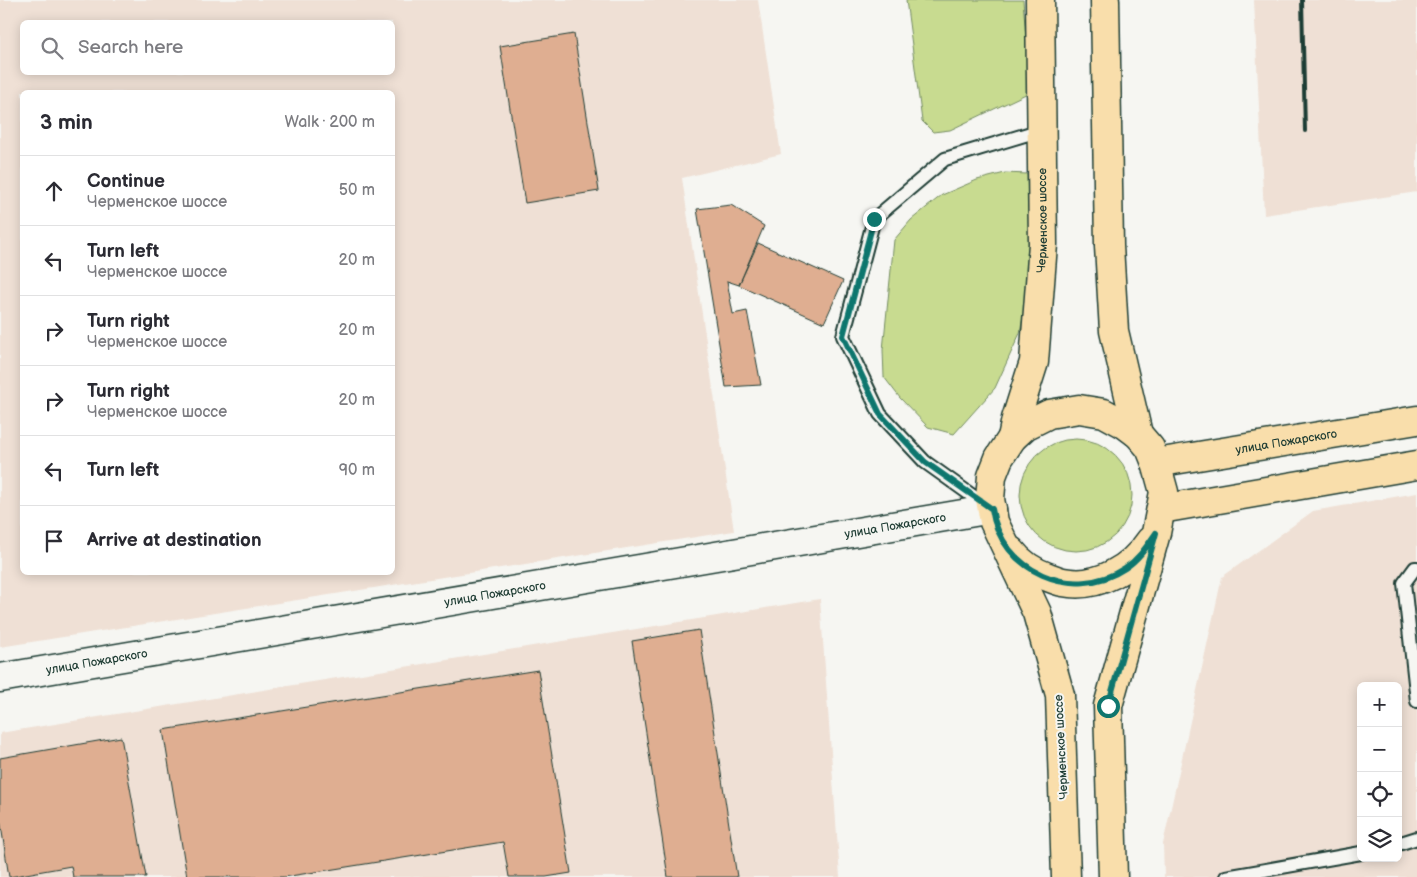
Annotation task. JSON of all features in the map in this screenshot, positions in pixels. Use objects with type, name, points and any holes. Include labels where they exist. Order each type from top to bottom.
[{"type":"main road","name":"Черменское шоссе","points":[[1012,438],[1034,362],[1043,244],[1040,0]]},
{"type":"main road","name":"Черменское шоссе","points":[[1104,0],[1109,246],[1114,331],[1138,434]]},
{"type":"main road","name":"Черменское шоссе","points":[[1066,877],[1060,695],[1037,613],[1000,538],[994,522],[990,499],[992,476],[999,458],[1012,438],[1025,426],[1049,414],[1079,409],[1104,413],[1138,434],[1150,448],[1164,492],[1158,521],[1108,706],[1113,877]]},
{"type":"main road","name":"улица Пожарского","points":[[1156,463],[1417,420]]},
{"type":"main road","points":[[1158,521],[1417,465]]},
{"type":"main road","name":"Черменское шоссе","points":[[1000,538],[1017,559],[1038,574],[1065,582],[1086,582],[1104,578],[1125,568],[1142,553],[1158,521]]},
{"type":"street","name":"улица Пожарского","points":[[0,678],[992,509]]},
{"type":"lane","points":[[992,509],[925,462],[880,414],[843,336],[874,219],[945,159],[1042,130]]},
{"type":"lane","points":[[1417,568],[1415,568],[1404,583],[1417,701]]},
{"type":"lane","points":[[1402,843],[1417,838]]},
{"type":"lane","points":[[1226,877],[1357,854]]},
{"type":"shaded area","points":[[0,0],[758,0],[781,154],[682,178],[734,531],[0,647]]},
{"type":"shaded area","points":[[1254,0],[1417,0],[1417,192],[1264,215]]},
{"type":"shaded area","points":[[1417,493],[1417,877],[1164,877],[1163,844],[1222,577],[1313,511]]},
{"type":"shaded area","points":[[820,599],[840,877],[0,877],[0,733]]},
{"type":"green space","points":[[906,0],[1023,0],[1030,92],[950,130],[933,132],[922,121]]},
{"type":"green space","points":[[1005,173],[1027,174],[1031,275],[1020,333],[995,388],[954,434],[928,427],[900,398],[884,377],[883,350],[894,240],[911,220],[942,195],[977,180]]},
{"type":"green space","points":[[1076,439],[1097,443],[1115,456],[1128,474],[1132,495],[1128,516],[1115,534],[1097,547],[1076,551],[1055,547],[1037,534],[1024,516],[1020,495],[1024,474],[1037,456],[1055,443]]},
{"type":"building","points":[[574,34],[599,191],[525,203],[500,46]]},
{"type":"building","points":[[731,205],[764,226],[739,285],[727,281],[733,314],[747,311],[761,385],[726,387],[697,209]]},
{"type":"building","points":[[758,243],[843,281],[824,323],[739,285]]},
{"type":"building","points":[[699,630],[737,877],[668,877],[632,641]]},
{"type":"building","points":[[538,670],[571,873],[546,877],[509,877],[503,842],[284,877],[187,877],[163,730]]},
{"type":"building","points":[[121,737],[146,877],[73,877],[71,866],[9,877],[0,819],[0,758]]},
{"type":"railway","points":[[1302,0],[1305,131]]},
{"type":"route","points":[[874,219],[843,336],[880,414],[925,462],[992,509],[994,522],[1000,538],[1017,559],[1038,574],[1065,582],[1086,582],[1104,578],[1125,568],[1142,553],[1156,533],[1108,706]]}]
